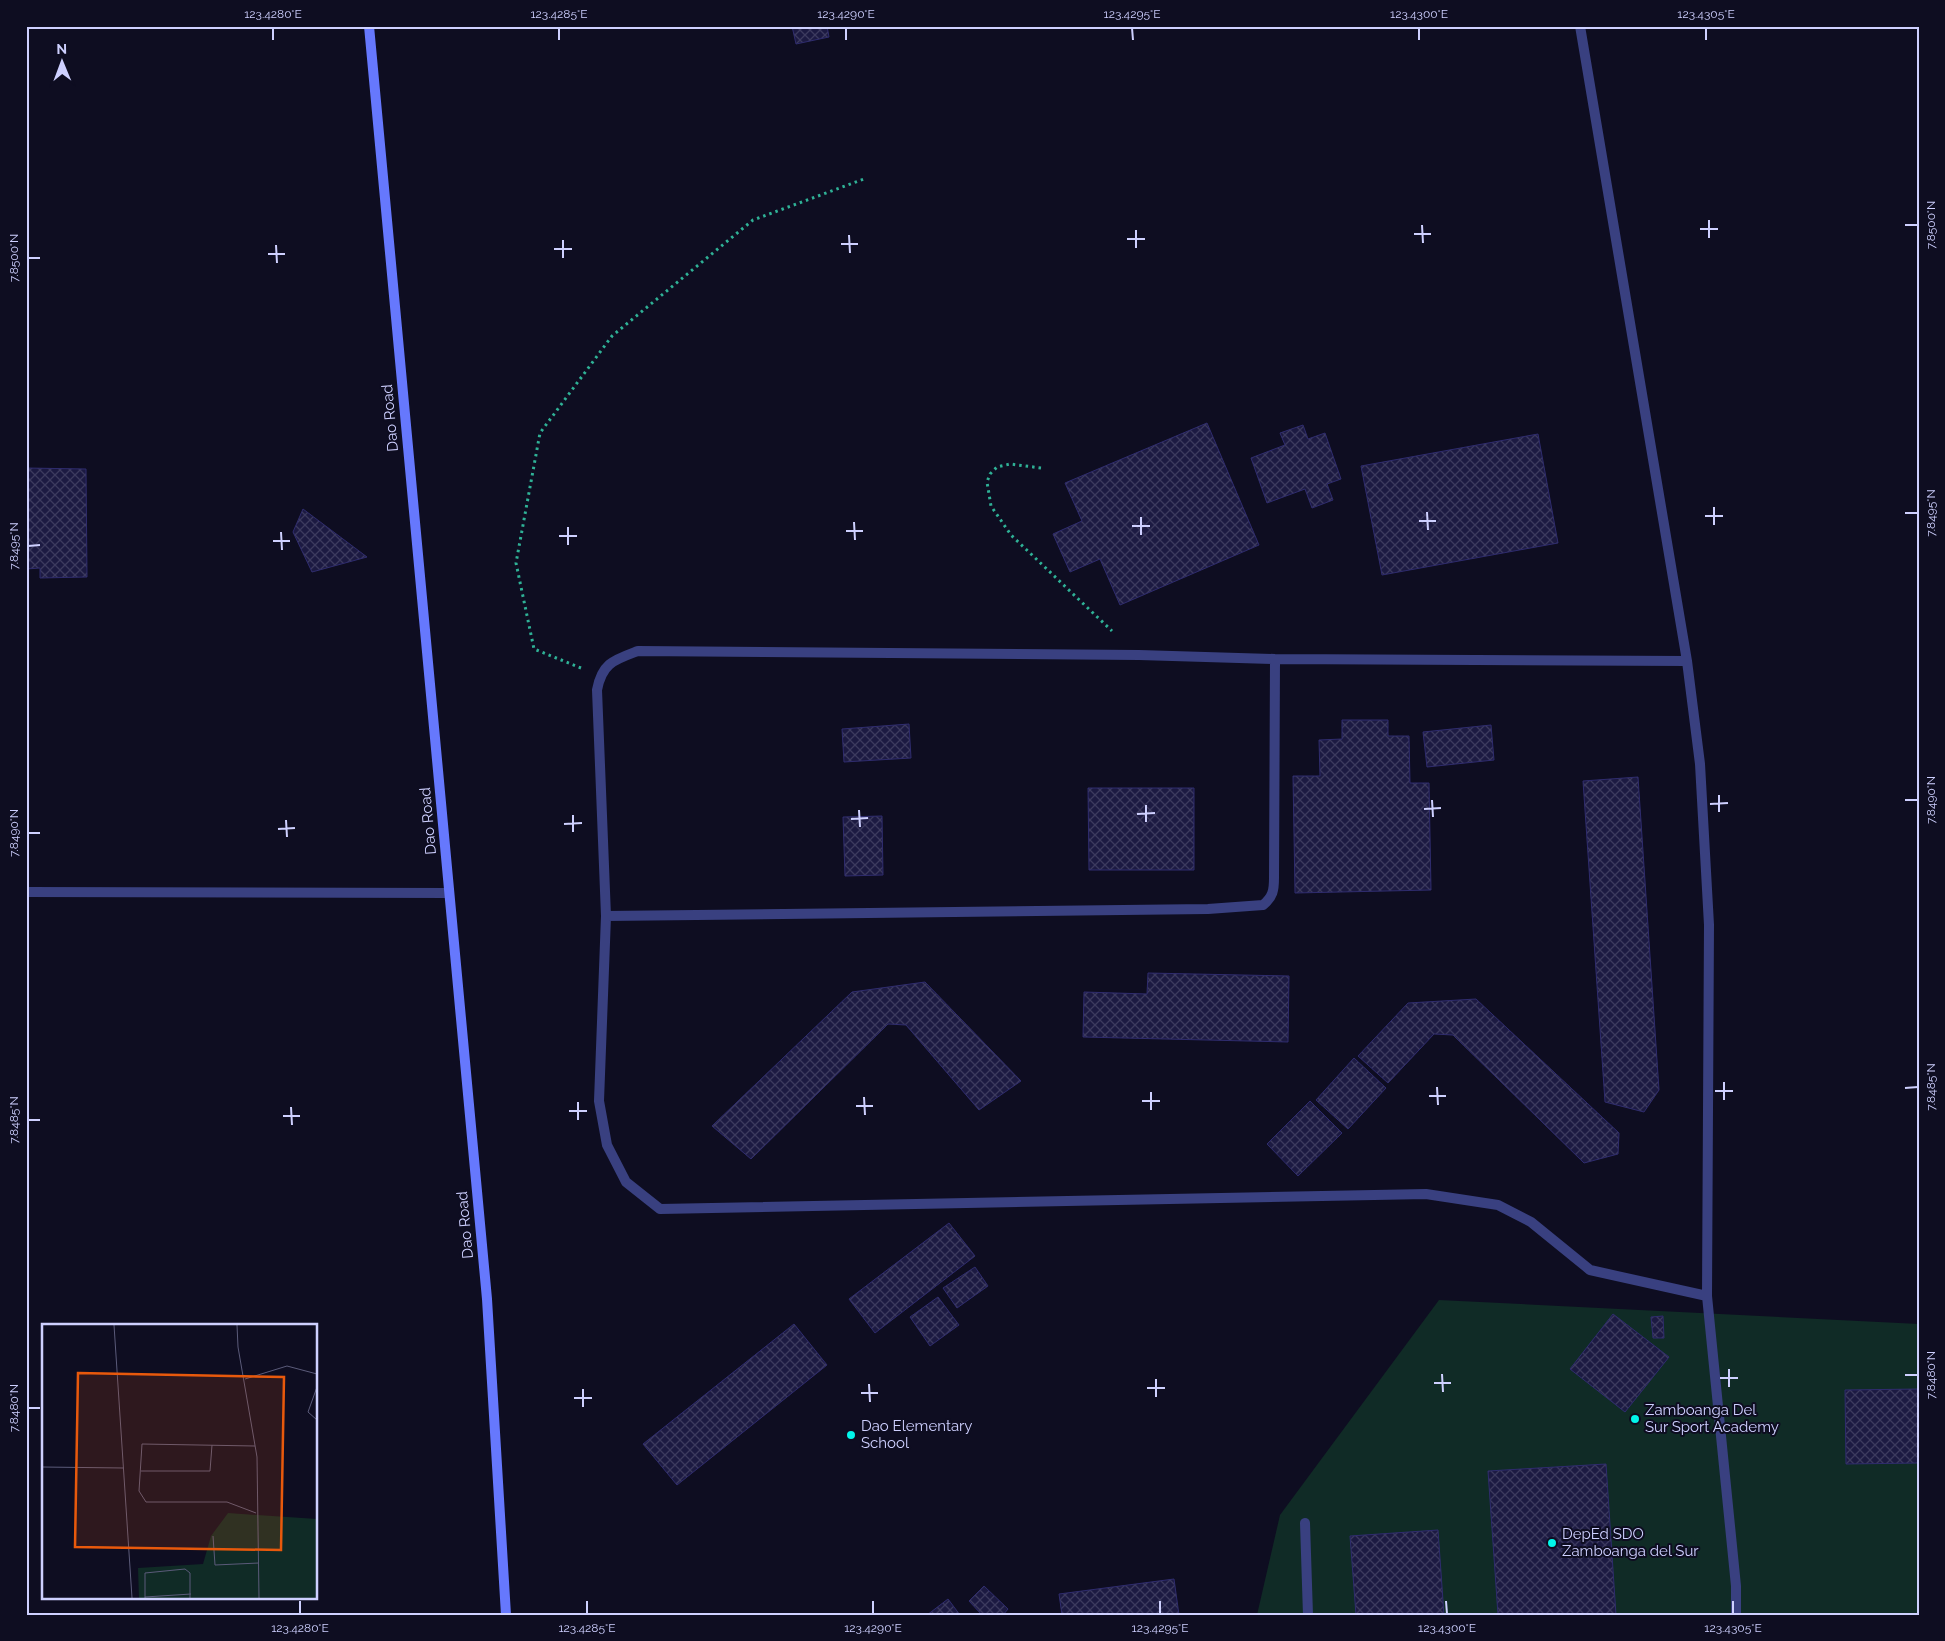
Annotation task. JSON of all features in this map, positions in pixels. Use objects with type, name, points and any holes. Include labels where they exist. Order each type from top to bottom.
[{"type":"street","name":"Dao Road","points":[[369,26],[487,1299],[506,1615]]},
{"type":"street","points":[[1582,27],[1687,661],[1700,764],[1709,925],[1706,1296],[1736,1586],[1736,1615]]},
{"type":"street","points":[[1687,661],[1275,659],[1139,655],[638,651],[612,661],[600,675],[597,690],[606,916],[599,1101],[607,1145],[626,1182],[660,1209],[1426,1194],[1498,1205],[1531,1222],[1590,1270],[1706,1296]]},
{"type":"street","points":[[606,916],[1208,909],[1263,904],[1270,900],[1274,893],[1275,659]]},
{"type":"street","points":[[26,892],[449,894]]},
{"type":"street","points":[[1305,1523],[1308,1615]]},
{"type":"path","points":[[600,675],[534,649],[516,564],[540,433],[612,336],[753,220],[864,179]]},
{"type":"path","points":[[1042,468],[1010,464],[997,467],[990,474],[987,482],[990,506],[1011,535],[1139,655]]},
{"type":"green space","name":"Zamboanga Del Sur Sport Academy","points":[[1439,1300],[1919,1324],[1919,1615],[1257,1615],[1280,1515]]},
{"type":"building","points":[[792,26],[827,26],[829,37],[796,44]]},
{"type":"building","points":[[1207,423],[1259,545],[1120,605],[1100,559],[1070,572],[1053,534],[1082,521],[1065,483]]},
{"type":"building","points":[[1303,425],[1308,439],[1325,433],[1341,479],[1327,484],[1333,500],[1312,508],[1305,489],[1267,503],[1251,458],[1285,445],[1280,433]]},
{"type":"building","points":[[1538,434],[1558,543],[1382,575],[1361,466]]},
{"type":"building","points":[[26,468],[86,469],[87,577],[40,578],[40,568],[26,569]]},
{"type":"building","points":[[303,509],[367,557],[312,572],[293,532]]},
{"type":"building","points":[[1342,720],[1388,720],[1388,736],[1409,736],[1410,783],[1429,783],[1431,890],[1295,893],[1293,776],[1320,776],[1319,740],[1342,739]]},
{"type":"building","points":[[909,724],[911,758],[844,762],[842,729]]},
{"type":"building","points":[[1491,725],[1494,760],[1427,767],[1423,732]]},
{"type":"building","points":[[1638,777],[1659,1090],[1644,1112],[1605,1102],[1583,781]]},
{"type":"building","points":[[1088,788],[1194,788],[1194,870],[1089,870]]},
{"type":"building","points":[[882,816],[883,875],[845,876],[843,817]]},
{"type":"building","points":[[1148,973],[1289,976],[1288,1042],[1083,1037],[1084,992],[1147,994]]},
{"type":"building","points":[[925,982],[1021,1081],[979,1110],[906,1025],[888,1024],[751,1159],[712,1126],[852,992]]},
{"type":"building","points":[[1476,999],[1619,1133],[1618,1154],[1584,1163],[1453,1035],[1434,1034],[1388,1083],[1358,1056],[1408,1003]]},
{"type":"building","points":[[1354,1058],[1386,1088],[1348,1129],[1316,1100]]},
{"type":"building","points":[[1310,1101],[1342,1133],[1298,1176],[1267,1144]]},
{"type":"building","points":[[949,1223],[975,1256],[875,1333],[849,1299]]},
{"type":"building","points":[[975,1267],[988,1286],[957,1308],[943,1288]]},
{"type":"building","points":[[938,1297],[959,1325],[930,1346],[910,1317]]},
{"type":"building","points":[[1613,1314],[1669,1357],[1625,1412],[1570,1369]]},
{"type":"building","points":[[1663,1316],[1664,1338],[1653,1338],[1651,1317]]},
{"type":"building","points":[[794,1324],[827,1365],[677,1485],[643,1444]]},
{"type":"building","points":[[1919,1389],[1919,1463],[1846,1464],[1845,1390]]},
{"type":"building","name":"DepEd SDO Zamboanga del Sur","points":[[1606,1464],[1616,1615],[1498,1615],[1488,1471]]},
{"type":"building","points":[[1438,1530],[1444,1615],[1356,1615],[1350,1536]]},
{"type":"building","points":[[1174,1579],[1179,1615],[1062,1615],[1059,1594]]},
{"type":"building","points":[[984,1586],[1008,1609],[1003,1615],[982,1615],[969,1601]]},
{"type":"building","points":[[948,1599],[960,1615],[927,1615]]},
{"type":"place","name":"Zamboanga Del Sur Sport Academy","points":[[1635,1419]]},
{"type":"place","name":"Dao Elementary School","points":[[851,1435]]},
{"type":"place","name":"DepEd SDO Zamboanga del Sur","points":[[1552,1543]]}]
